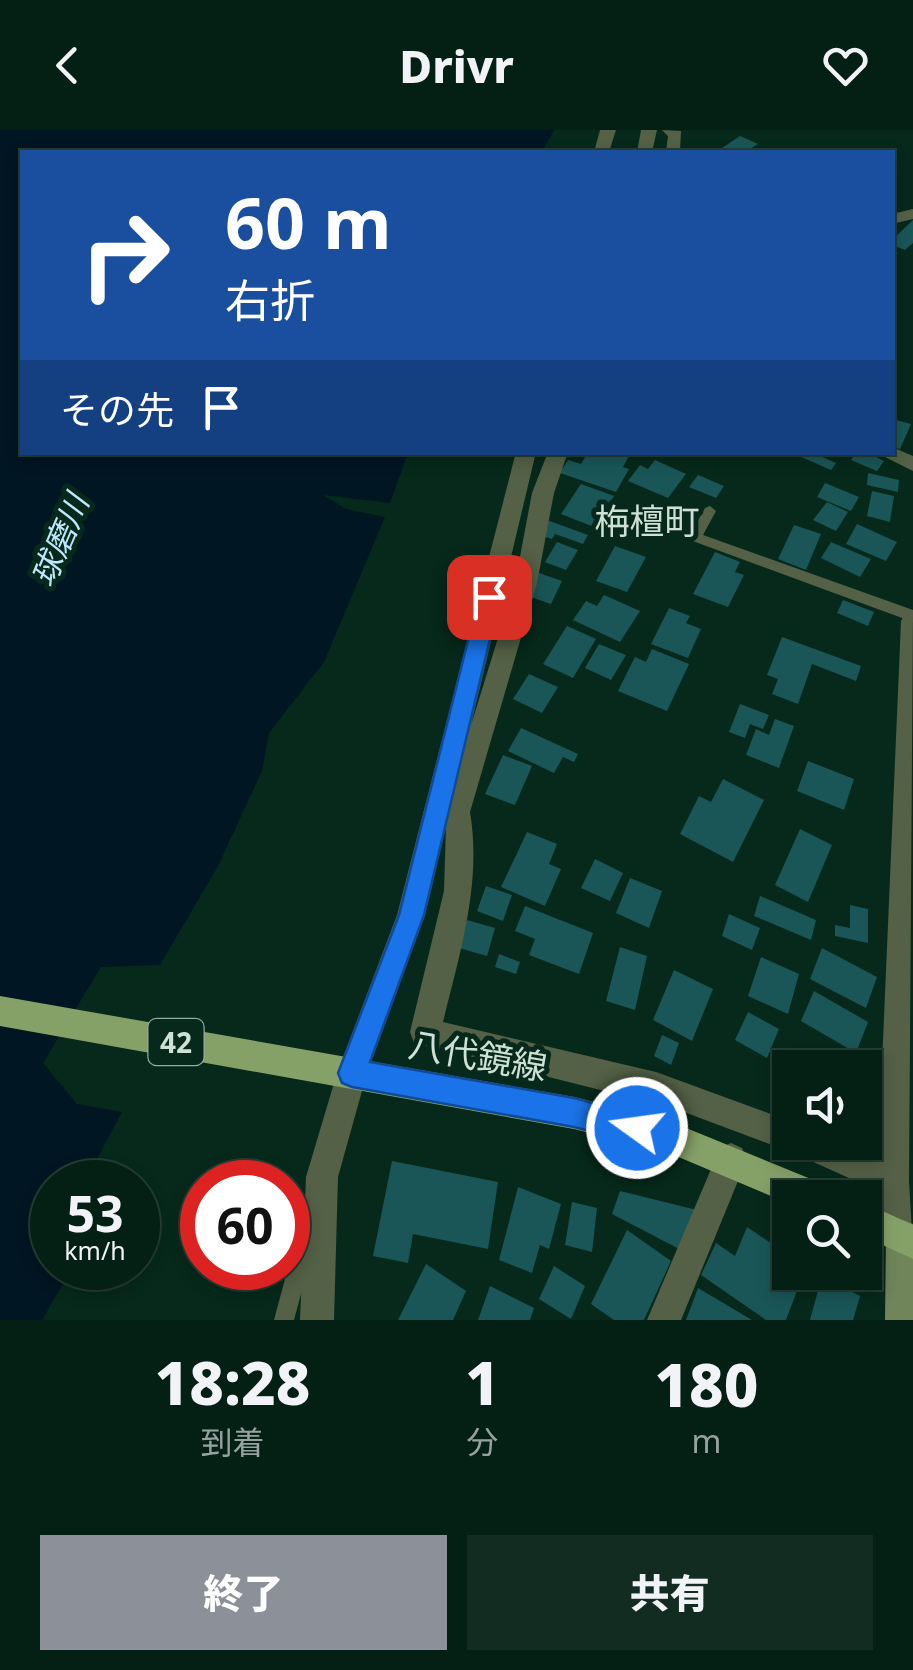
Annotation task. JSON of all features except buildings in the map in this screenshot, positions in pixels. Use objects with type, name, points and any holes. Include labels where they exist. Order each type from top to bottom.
[{"type":"main road","name":"42","points":[[0,1010],[352,1073]]},
{"type":"main road","name":"八代鏡線","points":[[352,1073],[574,1113],[669,1136],[776,1180]]},
{"type":"main road","points":[[882,1228],[908,1239]]},
{"type":"street","points":[[318,1320],[322,1177],[352,1073],[412,915],[525,455]]},
{"type":"street","points":[[557,455],[544,493],[526,583],[457,812],[464,837],[450,928],[426,1032],[501,1054],[637,1082],[772,1128]]},
{"type":"street","points":[[902,1320],[908,1239],[893,1181],[907,966],[913,619]]},
{"type":"street","points":[[664,1320],[731,1160]]},
{"type":"street","points":[[845,1160],[893,1181]]},
{"type":"lane","points":[[710,511],[696,537],[913,619]]},
{"type":"lane","points":[[284,1320],[322,1177]]},
{"type":"water","name":"球磨川","points":[[0,130],[554,130],[543,150],[20,150],[20,455],[407,455],[390,503],[323,495],[346,509],[385,517],[324,662],[269,733],[262,771],[218,866],[160,965],[101,967],[43,1063],[77,1104],[122,1112],[98,1160],[30,1160],[30,1290],[59,1290],[42,1320],[0,1320]]},
{"type":"district","name":"栴檀町","points":[[647,520]]},
{"type":"route","points":[[489,597],[412,915],[352,1073],[637,1128]]}]
